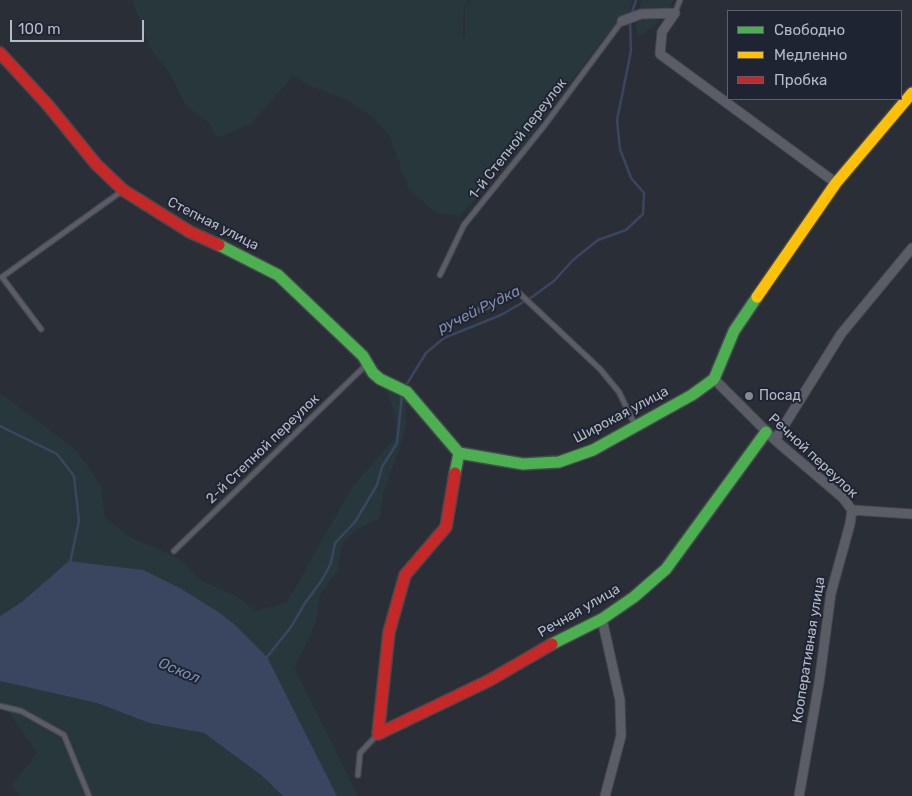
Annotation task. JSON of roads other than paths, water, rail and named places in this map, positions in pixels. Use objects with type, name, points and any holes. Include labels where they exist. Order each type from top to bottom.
[{"type":"street","points":[[622,21],[642,14],[675,13]]},
{"type":"street","points":[[675,13],[662,32],[660,54],[836,183]]},
{"type":"street","name":"Степная улица","points":[[0,52],[47,104],[96,164],[123,190],[190,232],[250,259],[278,275],[303,296],[368,364],[373,373],[380,379],[404,390],[459,453]]},
{"type":"street","points":[[714,379],[734,331],[790,246],[836,183],[912,93]]},
{"type":"street","points":[[770,436],[841,334],[912,248]]},
{"type":"street","name":"Широкая улица","points":[[459,453],[523,464],[560,462],[593,450],[692,395],[714,379]]},
{"type":"street","name":"Речной переулок","points":[[714,379],[770,436],[842,498],[852,510],[912,514]]},
{"type":"street","name":"Речная улица","points":[[378,734],[490,680],[550,645],[602,619],[634,597],[666,569],[770,436]]},
{"type":"street","points":[[378,734],[389,632],[405,575],[446,527],[459,453]]},
{"type":"street","name":"Кооперативная улица","points":[[799,796],[819,683],[831,593],[852,510]]},
{"type":"street","points":[[602,619],[620,700],[621,736],[605,796]]},
{"type":"lane","points":[[675,13],[680,0]]},
{"type":"lane","name":"1-й Степной переулок","points":[[440,275],[464,225],[544,126],[622,21]]},
{"type":"lane","points":[[40,329],[2,277],[123,190]]},
{"type":"lane","points":[[475,312],[518,292],[600,369],[619,392],[635,425]]},
{"type":"lane","name":"2-й Степной переулок","points":[[174,551],[368,364]]},
{"type":"lane","points":[[0,706],[21,711],[64,736],[89,796]]},
{"type":"lane","points":[[358,776],[360,753],[378,734]]},
{"type":"water","name":"Оскол","points":[[69,561],[143,570],[180,588],[234,624],[267,657],[337,796],[283,796],[261,775],[204,733],[149,723],[97,703],[0,681],[0,616],[23,601]]},
{"type":"waterway","name":"ручей Рудка","points":[[631,15],[636,0]]},
{"type":"waterway","name":"ручей Рудка","points":[[405,387],[426,353],[444,338],[501,315],[532,297],[554,281],[573,260],[598,240],[626,230],[643,214],[644,193],[631,178],[620,149],[617,120],[631,51],[630,20]]},
{"type":"waterway","name":"ручей Рудка","points":[[267,657],[291,627],[305,603],[322,580],[331,563],[335,543],[355,522],[377,485],[382,467],[397,443],[402,395]]},
{"type":"waterway","points":[[0,426],[57,454],[74,476],[79,521],[70,563]]},
{"type":"place","name":"Посад","points":[[749,396]]}]
